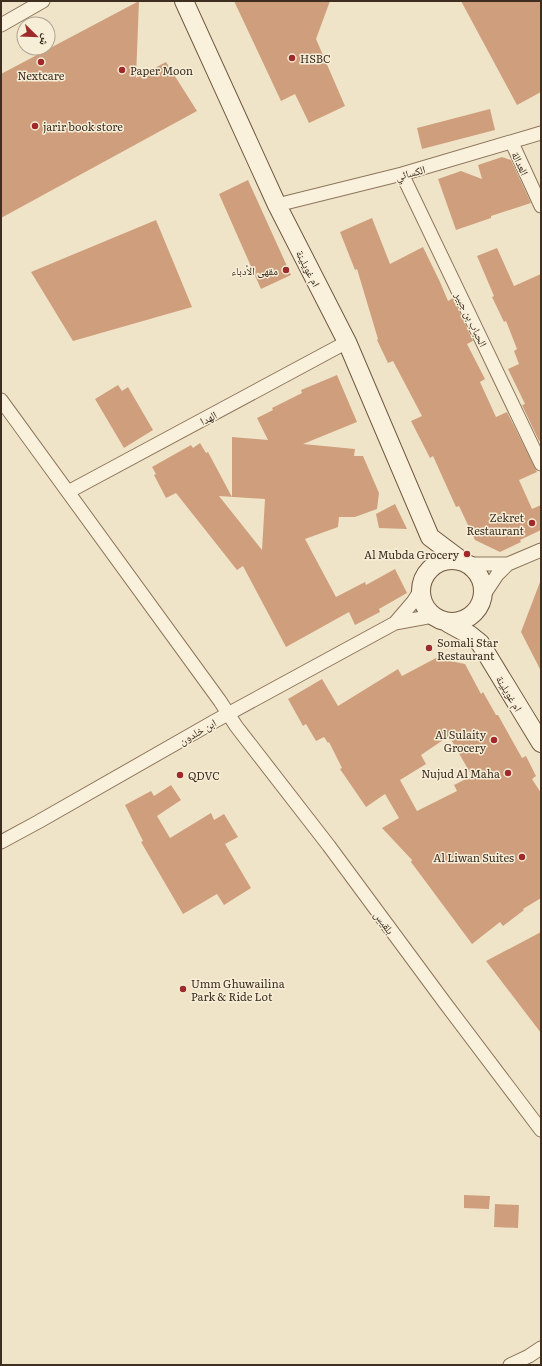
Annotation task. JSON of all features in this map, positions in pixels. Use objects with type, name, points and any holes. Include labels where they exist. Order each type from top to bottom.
[{"type":"street","points":[[1,25],[43,1]]},
{"type":"street","name":"ام غويلينة","points":[[184,1],[277,205],[347,342],[430,537]]},
{"type":"street","name":"الكسائي","points":[[277,205],[402,174],[512,143],[541,133]]},
{"type":"street","name":"العدالة","points":[[512,143],[541,206]]},
{"type":"street","name":"الحباب بن جبير","points":[[402,174],[541,464]]},
{"type":"street","name":"الهدا","points":[[68,492],[347,342]]},
{"type":"street","name":"بلقيس","points":[[1,400],[229,713],[236,726],[329,846],[541,1130]]},
{"type":"street","points":[[481,602],[483,583],[478,572],[430,537],[422,584],[423,605],[440,620],[460,622],[470,616],[481,602],[498,575],[508,564],[541,550]]},
{"type":"street","points":[[422,584],[430,568],[440,561],[451,559],[465,562],[508,564]]},
{"type":"street","name":"ابن خلدون","points":[[1,842],[229,713],[395,623],[413,602],[422,584]]},
{"type":"street","name":"ام غويلينة","points":[[480,643],[481,602]]},
{"type":"street","name":"ام غويلينة","points":[[440,620],[470,635],[480,643],[541,743]]},
{"type":"street","name":"ابن خلدون","points":[[395,623],[440,620]]},
{"type":"street","points":[[510,1365],[533,1360],[541,1348]]},
{"type":"building","points":[[139,1],[136,78],[166,62],[197,111],[1,218],[1,74],[35,56],[56,56],[56,45]]},
{"type":"building","name":"HSBC","points":[[234,1],[330,1],[316,39],[345,106],[309,123],[295,94],[281,101]]},
{"type":"building","points":[[461,1],[541,1],[541,92],[517,105]]},
{"type":"building","points":[[490,109],[495,130],[422,149],[417,128]]},
{"type":"building","points":[[502,157],[511,160],[531,203],[491,216],[491,218],[456,230],[438,179],[461,171],[482,179],[478,165]]},
{"type":"building","points":[[248,180],[291,275],[261,289],[219,194]]},
{"type":"building","points":[[372,218],[390,264],[423,247],[448,301],[453,298],[473,341],[467,344],[485,379],[480,382],[496,417],[507,412],[537,472],[519,480],[532,509],[541,505],[541,530],[500,552],[475,540],[459,506],[456,507],[433,456],[430,458],[411,421],[422,416],[393,361],[388,363],[377,340],[378,339],[357,269],[355,270],[340,232]]},
{"type":"building","points":[[156,220],[192,307],[73,341],[31,272]]},
{"type":"building","points":[[497,248],[514,286],[541,274],[541,440],[539,441],[522,405],[525,404],[508,369],[519,364],[514,351],[517,349],[506,321],[504,322],[492,297],[494,296],[477,256]]},
{"type":"building","points":[[337,375],[357,422],[303,444],[355,449],[354,456],[363,456],[379,493],[377,509],[355,517],[339,517],[338,527],[305,539],[336,597],[365,582],[366,585],[395,569],[407,593],[379,609],[380,612],[355,625],[349,612],[286,647],[243,566],[237,570],[176,493],[166,498],[154,475],[156,474],[152,467],[191,445],[193,448],[200,443],[206,453],[208,452],[232,497],[232,437],[268,440],[257,418],[273,410],[272,408],[302,393],[301,390]],"holes":[[[219,496],[265,499],[262,550]]]},
{"type":"building","points":[[118,385],[122,391],[128,387],[153,430],[124,448],[95,399]]},
{"type":"building","points":[[395,504],[407,529],[379,528],[376,514]]},
{"type":"building","points":[[541,582],[541,671],[521,632]]},
{"type":"building","points":[[436,658],[465,664],[481,694],[483,692],[496,715],[498,715],[522,758],[526,756],[536,776],[532,779],[541,793],[541,898],[523,909],[524,910],[503,926],[500,922],[472,944],[411,862],[412,860],[382,828],[399,818],[385,794],[366,807],[340,769],[342,768],[329,742],[328,743],[324,737],[316,741],[306,724],[303,726],[288,699],[322,679],[338,706],[398,669],[402,676]],"holes":[[[449,736],[472,776],[454,785],[457,791],[417,811],[400,780],[426,764],[421,755]]]},
{"type":"building","points":[[171,785],[181,800],[157,816],[170,838],[211,813],[214,820],[224,814],[238,837],[225,844],[251,888],[224,905],[217,894],[183,914],[141,842],[143,841],[125,805],[151,791],[154,796]]},
{"type":"building","points":[[541,932],[541,1033],[486,961]]},
{"type":"building","points":[[464,1195],[490,1196],[489,1209],[464,1208]]},
{"type":"building","points":[[495,1204],[519,1205],[518,1228],[494,1227]]},
{"type":"place","name":"HSBC","points":[[292,58]]},
{"type":"place","name":"Nextcare","points":[[41,62]]},
{"type":"place","name":"Paper Moon","points":[[122,70]]},
{"type":"place","name":"jarir book store","points":[[35,126]]},
{"type":"place","name":"مقهى الأدباء","points":[[286,270]]},
{"type":"place","name":"Zekret Restaurant","points":[[532,523]]},
{"type":"place","name":"Al Mubda Grocery","points":[[467,554]]},
{"type":"place","name":"Somali Star Restaurant","points":[[429,648]]},
{"type":"place","name":"Al Sulaity Grocery","points":[[494,740]]},
{"type":"place","name":"Nujud Al Maha","points":[[508,773]]},
{"type":"place","name":"QDVC","points":[[180,775]]},
{"type":"place","name":"Al Liwan Suites","points":[[522,857]]},
{"type":"place","name":"Umm Ghuwailina Park & Ride Lot","points":[[183,989]]}]
